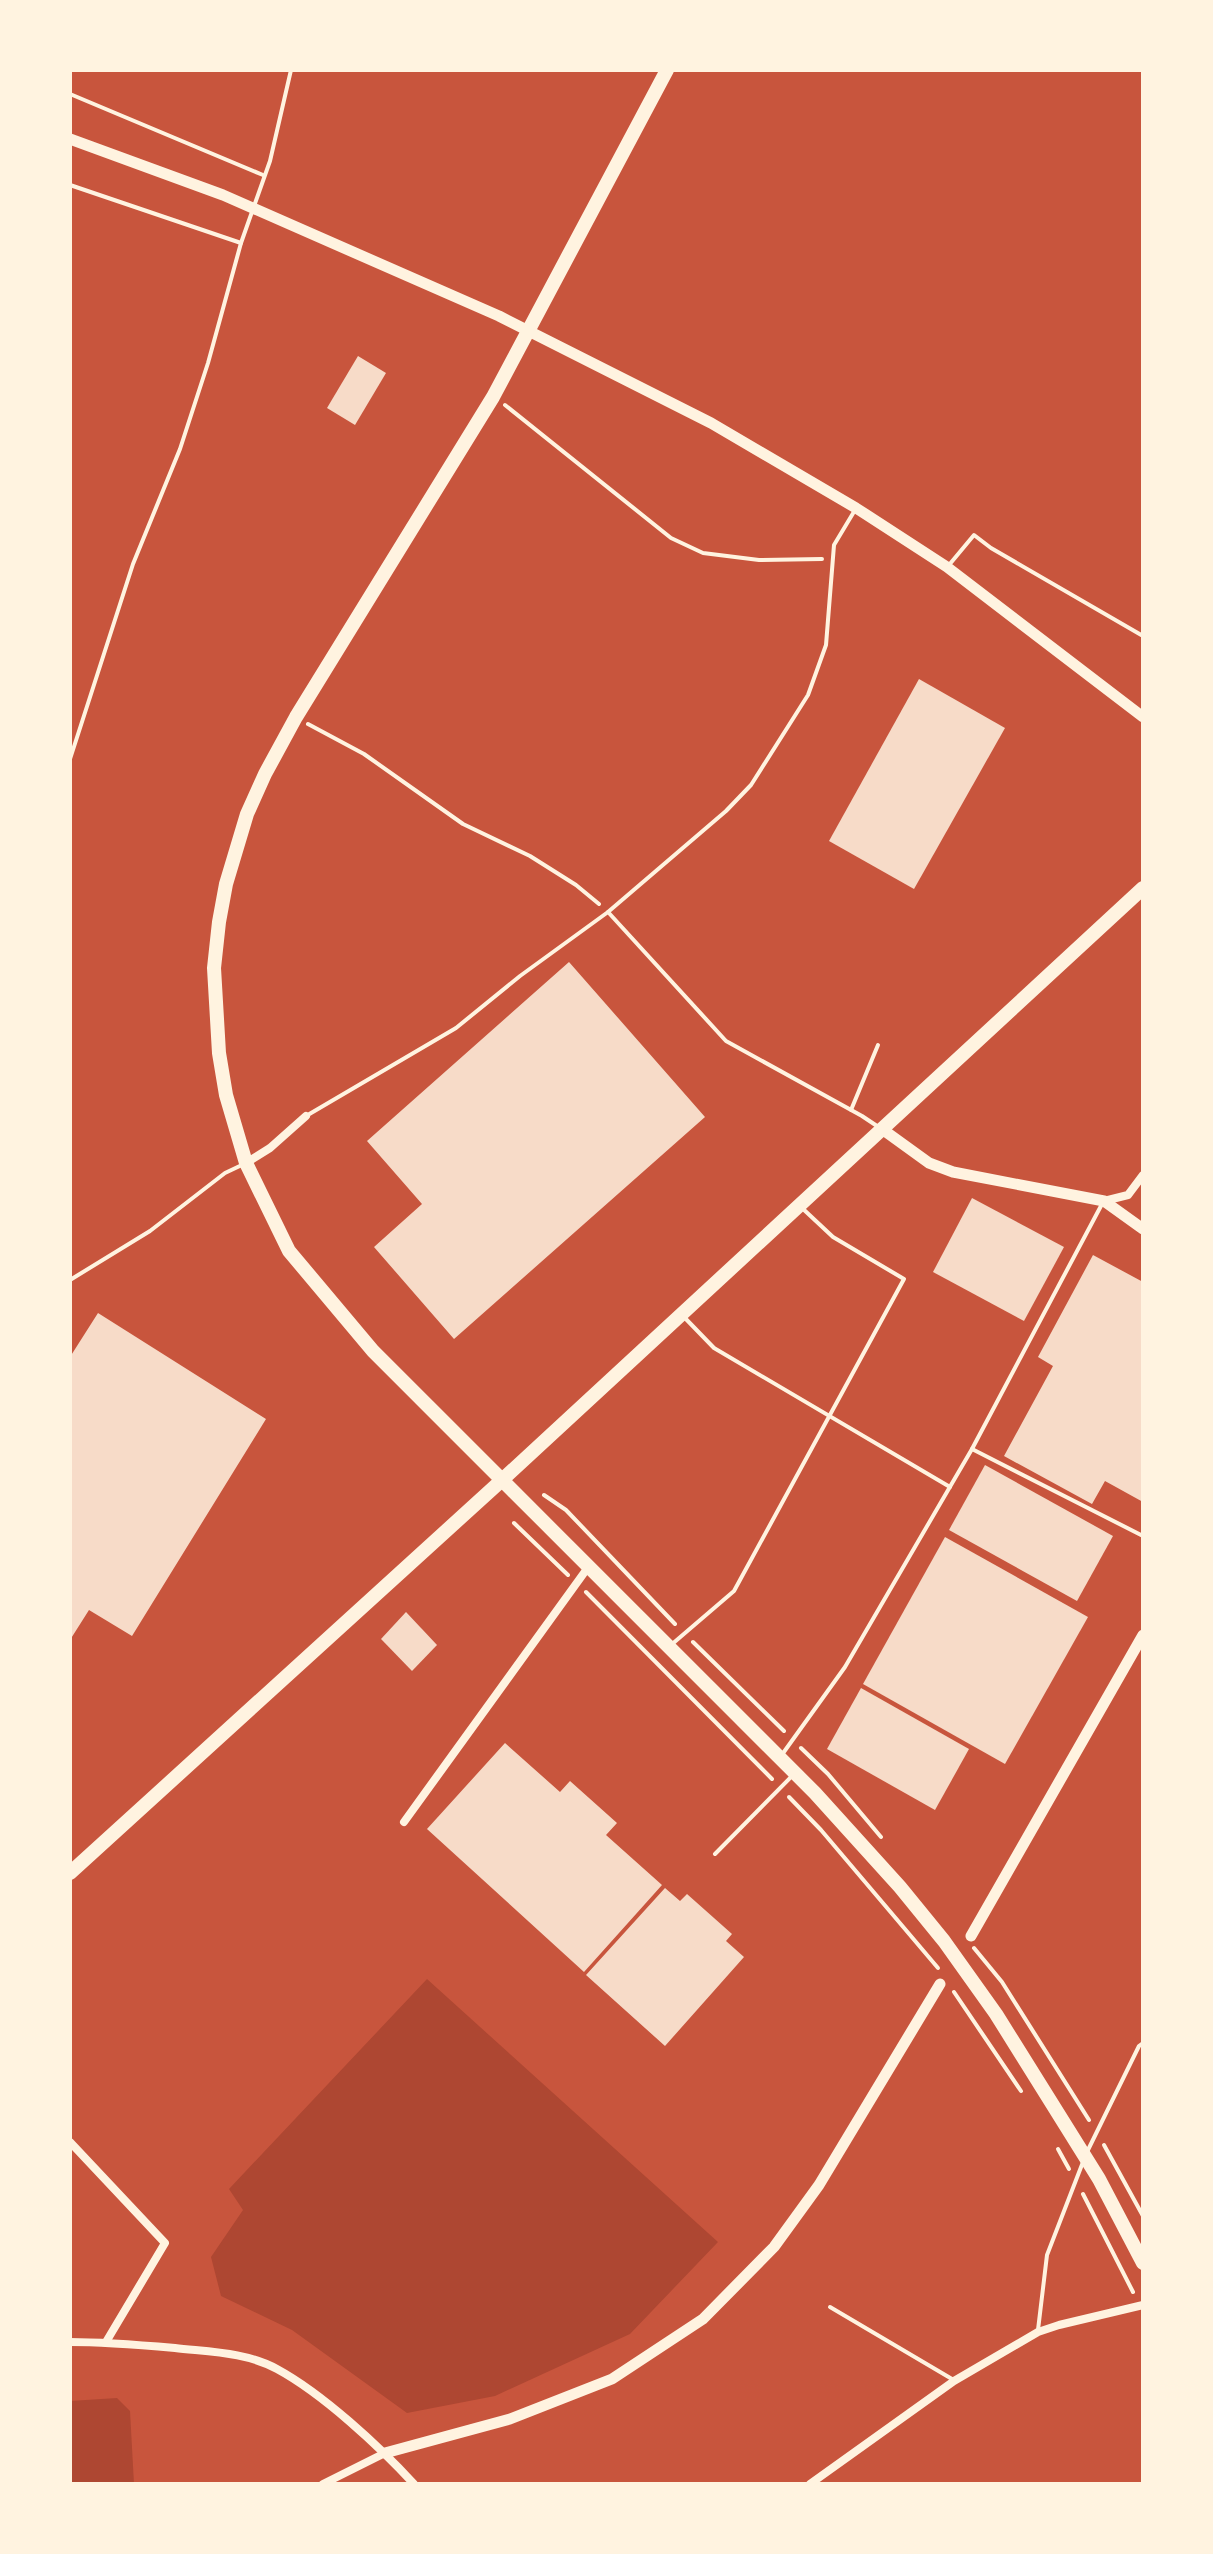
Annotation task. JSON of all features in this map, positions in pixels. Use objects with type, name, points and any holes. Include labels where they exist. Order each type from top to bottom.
[{"type":"main road","points":[[667,70],[493,397],[296,717],[247,814],[226,884],[214,968],[219,1053],[226,1095],[246,1163],[289,1251],[373,1351],[795,1773],[900,1887],[944,1941],[996,2014],[1085,2156],[1143,2263]]},
{"type":"main road","points":[[70,1873],[502,1480],[1143,888]]},
{"type":"street","points":[[70,139],[253,208],[528,329],[711,423],[856,508],[947,567],[1143,717]]},
{"type":"street","points":[[246,1163],[270,1148],[306,1116]]},
{"type":"street","points":[[882,1129],[929,1163],[953,1172],[1104,1201],[1143,1229]]},
{"type":"street","points":[[1104,1201],[1128,1195],[1143,1175]]},
{"type":"street","points":[[404,1822],[589,1566]]},
{"type":"street","points":[[971,1936],[1143,1635]]},
{"type":"street","points":[[323,2484],[385,2453],[510,2419],[612,2379],[703,2319],[774,2247],[819,2185],[943,1982]]},
{"type":"street","points":[[70,2142],[165,2243],[106,2342]]},
{"type":"street","points":[[810,2484],[954,2381],[1038,2332],[1143,2305]]},
{"type":"street","points":[[70,2342],[106,2342],[233,2354],[276,2369],[318,2398],[385,2453],[414,2484]]},
{"type":"lane","points":[[70,759],[133,564],[180,449],[208,363],[241,243],[270,161],[291,70]]},
{"type":"lane","points":[[70,94],[264,175]]},
{"type":"lane","points":[[70,185],[241,243]]},
{"type":"lane","points":[[306,1116],[456,1028],[520,976],[608,912],[726,811],[751,785],[808,695],[826,645],[834,545],[856,508]]},
{"type":"lane","points":[[947,567],[974,535],[991,548],[1143,636]]},
{"type":"lane","points":[[608,912],[726,1041],[882,1129]]},
{"type":"lane","points":[[851,1110],[878,1045]]},
{"type":"lane","points":[[70,1280],[150,1231],[225,1173],[246,1163]]},
{"type":"lane","points":[[780,1758],[845,1667],[950,1487],[1104,1201]]},
{"type":"lane","points":[[669,1647],[734,1591],[904,1279],[833,1237],[800,1205]]},
{"type":"lane","points":[[681,1315],[714,1348],[950,1487]]},
{"type":"lane","points":[[972,1449],[1143,1536]]},
{"type":"lane","points":[[715,1854],[795,1773]]},
{"type":"lane","points":[[1038,2332],[1047,2255],[1085,2156],[1143,2043]]},
{"type":"lane","points":[[830,2307],[954,2381]]},
{"type":"path","points":[[493,397],[523,417],[671,538],[703,553],[745,558],[834,559]]},
{"type":"path","points":[[296,717],[364,754],[463,824],[541,863],[576,885],[608,912]]},
{"type":"path","points":[[514,1523],[568,1575]]},
{"type":"path","points":[[579,1585],[821,1830],[943,1982]]},
{"type":"path","points":[[954,1992],[1028,2101]]},
{"type":"path","points":[[1051,2137],[1073,2176]]},
{"type":"path","points":[[1080,2190],[1133,2292]]},
{"type":"shaded area","points":[[427,1979],[718,2242],[630,2334],[495,2396],[407,2413],[292,2330],[221,2296],[211,2257],[243,2210],[229,2189]]},
{"type":"shaded area","points":[[117,2398],[130,2411],[134,2484],[70,2484],[70,2401]]},
{"type":"building","points":[[358,356],[386,373],[355,425],[327,408]]},
{"type":"building","points":[[919,679],[1005,728],[914,889],[829,841]]},
{"type":"building","points":[[569,962],[705,1117],[454,1339],[374,1247],[422,1204],[367,1141]]},
{"type":"building","points":[[972,1198],[1064,1247],[1024,1321],[933,1272]]},
{"type":"building","points":[[1093,1255],[1143,1282],[1143,1502],[1105,1481],[1092,1504],[1004,1456],[1053,1366],[1038,1357]]},
{"type":"building","points":[[98,1313],[266,1419],[132,1636],[89,1610],[70,1640],[70,1357]]},
{"type":"building","points":[[985,1465],[1113,1536],[1077,1601],[949,1530]]},
{"type":"building","points":[[945,1537],[1088,1617],[1005,1764],[863,1684]]},
{"type":"building","points":[[406,1612],[437,1645],[412,1671],[381,1639]]},
{"type":"building","points":[[861,1688],[969,1749],[935,1810],[827,1749]]},
{"type":"building","points":[[505,1743],[560,1792],[570,1781],[617,1823],[606,1835],[662,1885],[584,1972],[427,1829]]},
{"type":"building","points":[[665,1888],[680,1901],[687,1894],[732,1934],[726,1941],[744,1957],[665,2046],[586,1975]]}]
